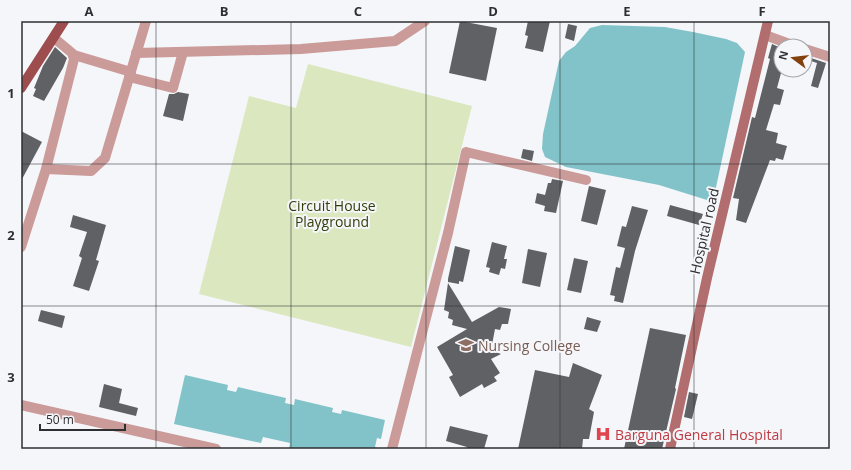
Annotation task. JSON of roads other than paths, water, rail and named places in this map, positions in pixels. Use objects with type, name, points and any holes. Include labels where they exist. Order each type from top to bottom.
[{"type":"main road","points":[[21,88],[64,21]]},
{"type":"street","points":[[46,169],[91,171],[105,158],[146,21]]},
{"type":"street","points":[[136,54],[301,49],[395,41],[424,21]]},
{"type":"street","name":"Hospital road","points":[[670,449],[707,278],[768,21]]},
{"type":"street","points":[[764,35],[773,38]]},
{"type":"street","points":[[54,38],[74,56],[173,88],[183,52]]},
{"type":"street","points":[[813,52],[830,57]]},
{"type":"street","points":[[21,247],[46,169],[74,56]]},
{"type":"street","points":[[392,449],[448,233],[466,152],[586,180]]},
{"type":"street","points":[[21,406],[216,449]]},
{"type":"water","points":[[602,25],[665,27],[693,32],[726,39],[737,43],[745,52],[715,192],[707,200],[659,185],[566,167],[545,157],[542,149],[543,134],[559,61],[566,52],[575,46],[590,28]]},
{"type":"water","points":[[185,375],[228,385],[227,390],[236,392],[238,387],[286,398],[285,403],[294,405],[295,399],[333,408],[332,412],[341,414],[342,410],[385,420],[381,439],[377,438],[375,447],[379,449],[289,449],[290,443],[263,437],[261,443],[174,424]]},
{"type":"place","name":"Nursing College","points":[[466,345]]},
{"type":"place","name":"Barguna General Hospital","points":[[603,434]]},
{"type":"park label","name":"Circuit House Playground","points":[[332,214]]}]
